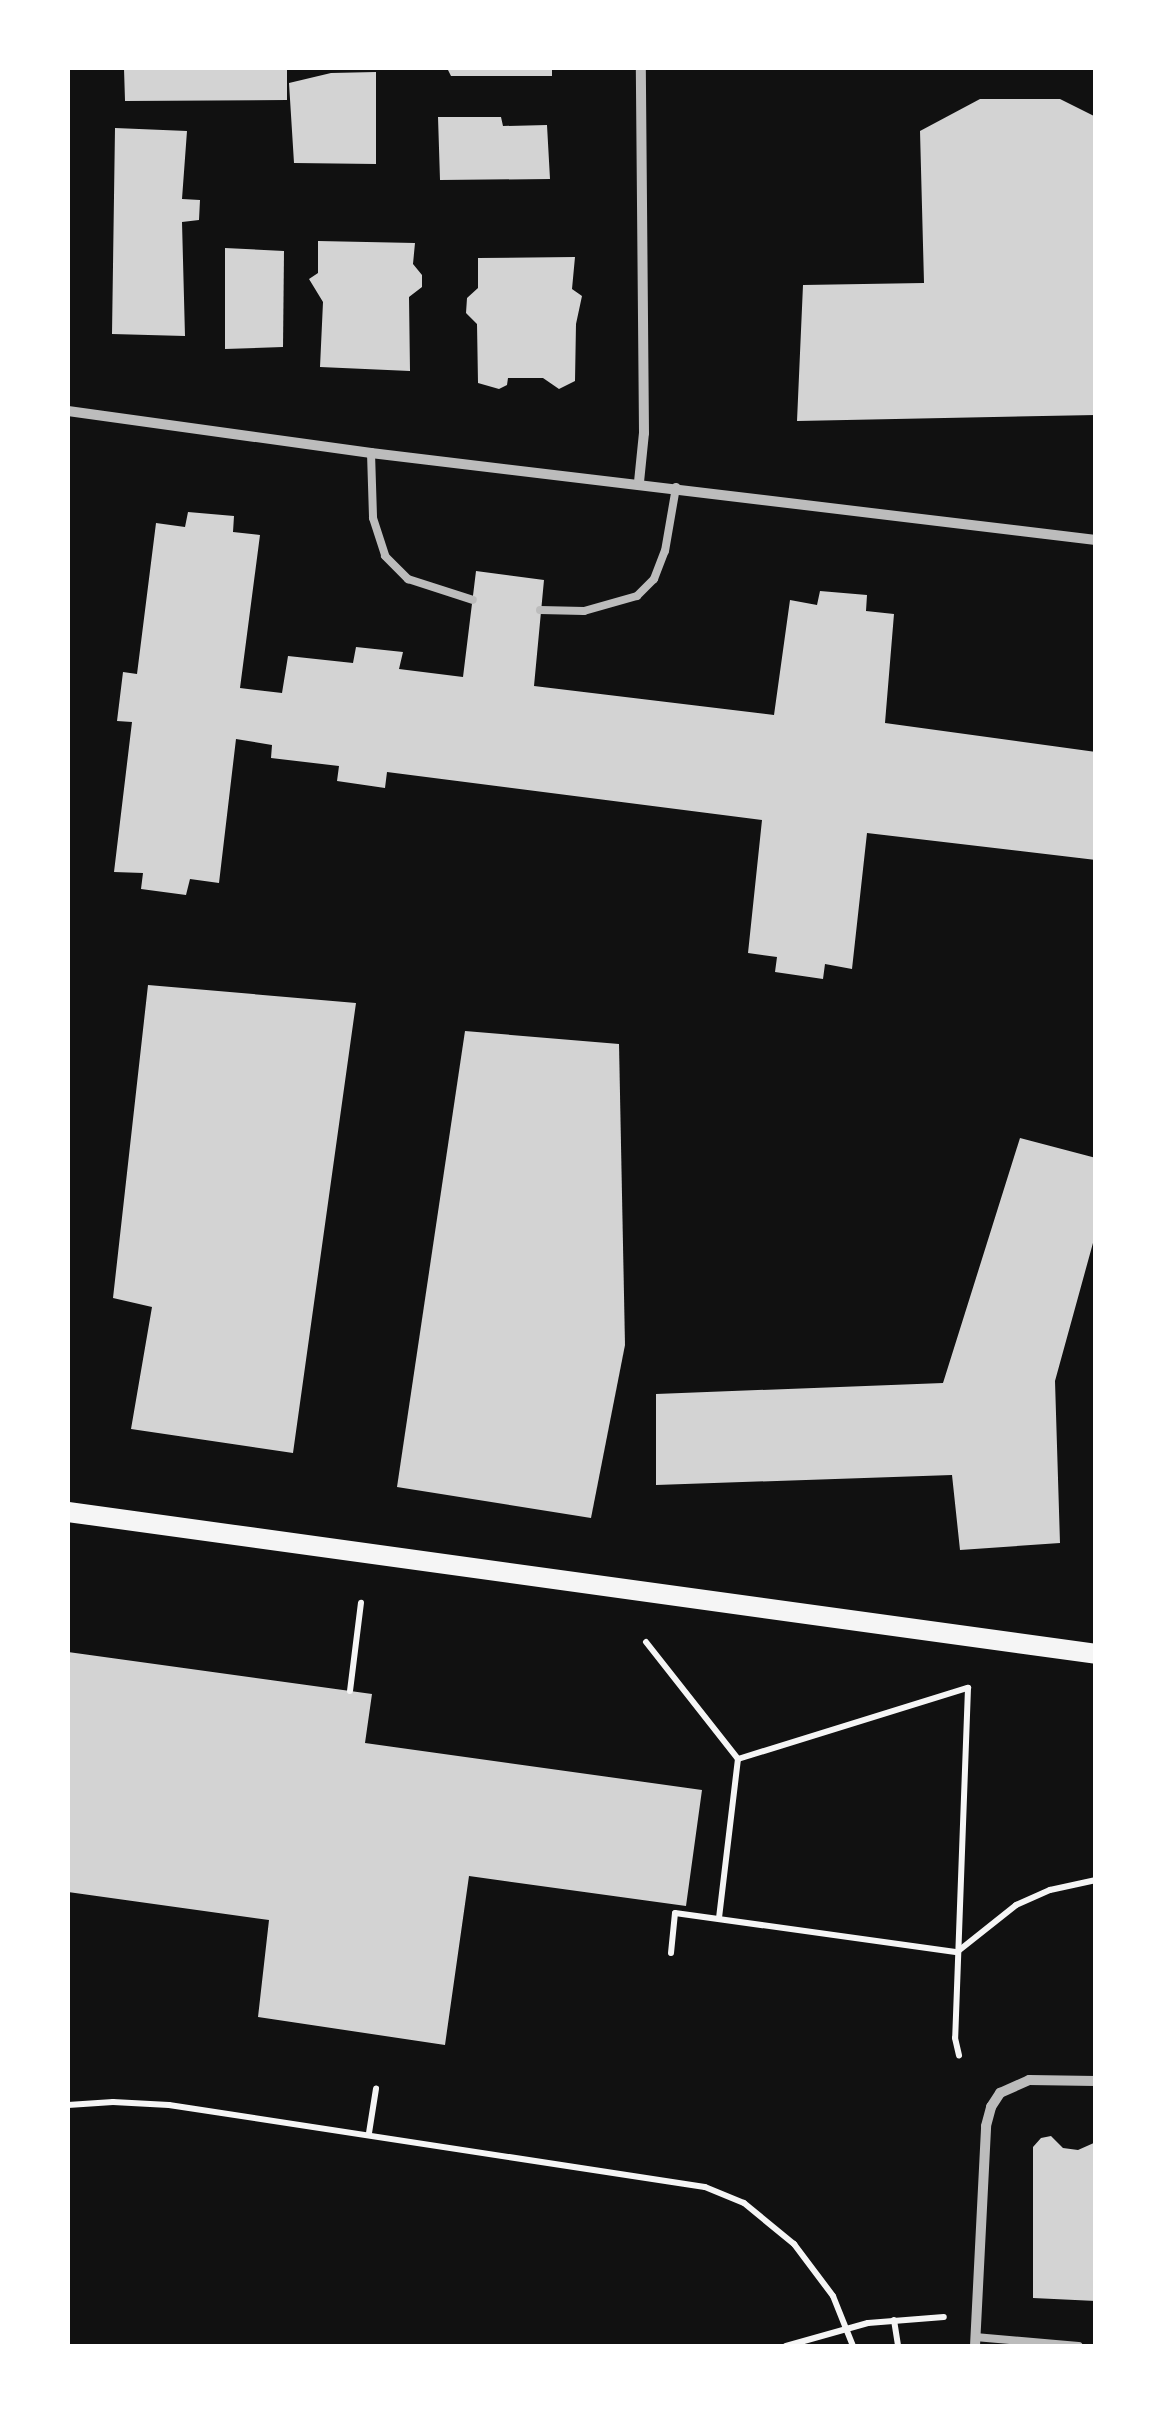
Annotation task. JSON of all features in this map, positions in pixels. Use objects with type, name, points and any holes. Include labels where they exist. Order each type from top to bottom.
[{"type":"main road","points":[[68,1512],[1096,1654]]},
{"type":"street","points":[[640,482],[644,433],[642,68]]},
{"type":"street","points":[[68,410],[371,452],[1096,540]]},
{"type":"street","points":[[975,2342],[986,2126],[1000,2093],[1028,2080],[1096,2081]]},
{"type":"lane","points":[[371,452],[374,518],[385,556],[408,579],[473,600]]},
{"type":"lane","points":[[540,610],[584,611],[636,596],[654,579],[665,552],[676,487]]},
{"type":"lane","points":[[975,2342],[1080,2346]]},
{"type":"path","points":[[350,1690],[360,1603]]},
{"type":"path","points":[[646,1642],[738,1759],[719,1918]]},
{"type":"path","points":[[738,1759],[968,1688],[954,2038],[960,2056]]},
{"type":"path","points":[[671,1953],[675,1913],[956,1952],[1016,1905],[1050,1890],[1096,1880]]},
{"type":"path","points":[[369,2133],[376,2089]]},
{"type":"path","points":[[68,2105],[137,2102],[369,2133],[678,2180],[724,2194],[762,2215],[794,2244],[822,2278],[853,2346]]},
{"type":"path","points":[[786,2346],[846,2328],[944,2317]]},
{"type":"path","points":[[894,2320],[898,2346]]},
{"type":"building","points":[[124,68],[287,68],[287,100],[125,101]]},
{"type":"building","points":[[447,68],[552,68],[552,76],[451,76]]},
{"type":"building","points":[[376,72],[376,164],[294,163],[289,83],[331,73]]},
{"type":"building","points":[[980,99],[1060,99],[1096,117],[1096,415],[797,421],[803,285],[924,283],[920,131]]},
{"type":"building","points":[[438,117],[501,117],[503,126],[547,125],[550,179],[440,180]]},
{"type":"building","points":[[115,128],[187,131],[182,199],[200,200],[199,220],[182,222],[185,336],[112,334]]},
{"type":"building","points":[[318,241],[415,243],[413,264],[422,275],[422,287],[409,297],[410,371],[320,367],[323,302],[309,279],[318,273]]},
{"type":"building","points":[[225,248],[284,251],[283,347],[225,349]]},
{"type":"building","points":[[575,257],[572,289],[582,296],[576,324],[575,381],[559,389],[543,378],[508,378],[507,385],[499,389],[478,383],[477,324],[466,313],[467,298],[478,288],[478,258]]},
{"type":"building","points":[[188,512],[234,516],[233,532],[260,535],[240,688],[282,693],[288,656],[353,663],[356,647],[403,652],[399,669],[463,677],[476,571],[544,580],[534,686],[774,715],[790,600],[817,605],[820,591],[867,595],[866,611],[894,614],[885,723],[1096,752],[1096,860],[867,833],[852,969],[825,964],[823,979],[775,972],[777,957],[748,953],[762,820],[387,772],[385,788],[337,781],[339,766],[271,758],[272,745],[236,739],[219,883],[190,879],[186,895],[141,889],[143,873],[114,872],[132,722],[117,721],[123,672],[137,674],[156,523],[185,527]]},
{"type":"building","points":[[148,985],[356,1003],[293,1453],[131,1429],[152,1307],[113,1298]]},
{"type":"building","points":[[465,1031],[619,1044],[625,1345],[591,1518],[397,1487]]},
{"type":"building","points":[[1020,1138],[1096,1158],[1096,1232],[1055,1381],[1060,1543],[960,1550],[952,1475],[656,1485],[656,1394],[943,1383]]},
{"type":"building","points":[[68,1652],[372,1694],[365,1743],[702,1790],[686,1906],[469,1876],[445,2045],[258,2017],[269,1920],[68,1892]]},
{"type":"building","points":[[1051,2136],[1063,2148],[1078,2150],[1096,2142],[1096,2301],[1033,2298],[1033,2147],[1041,2138]]}]
